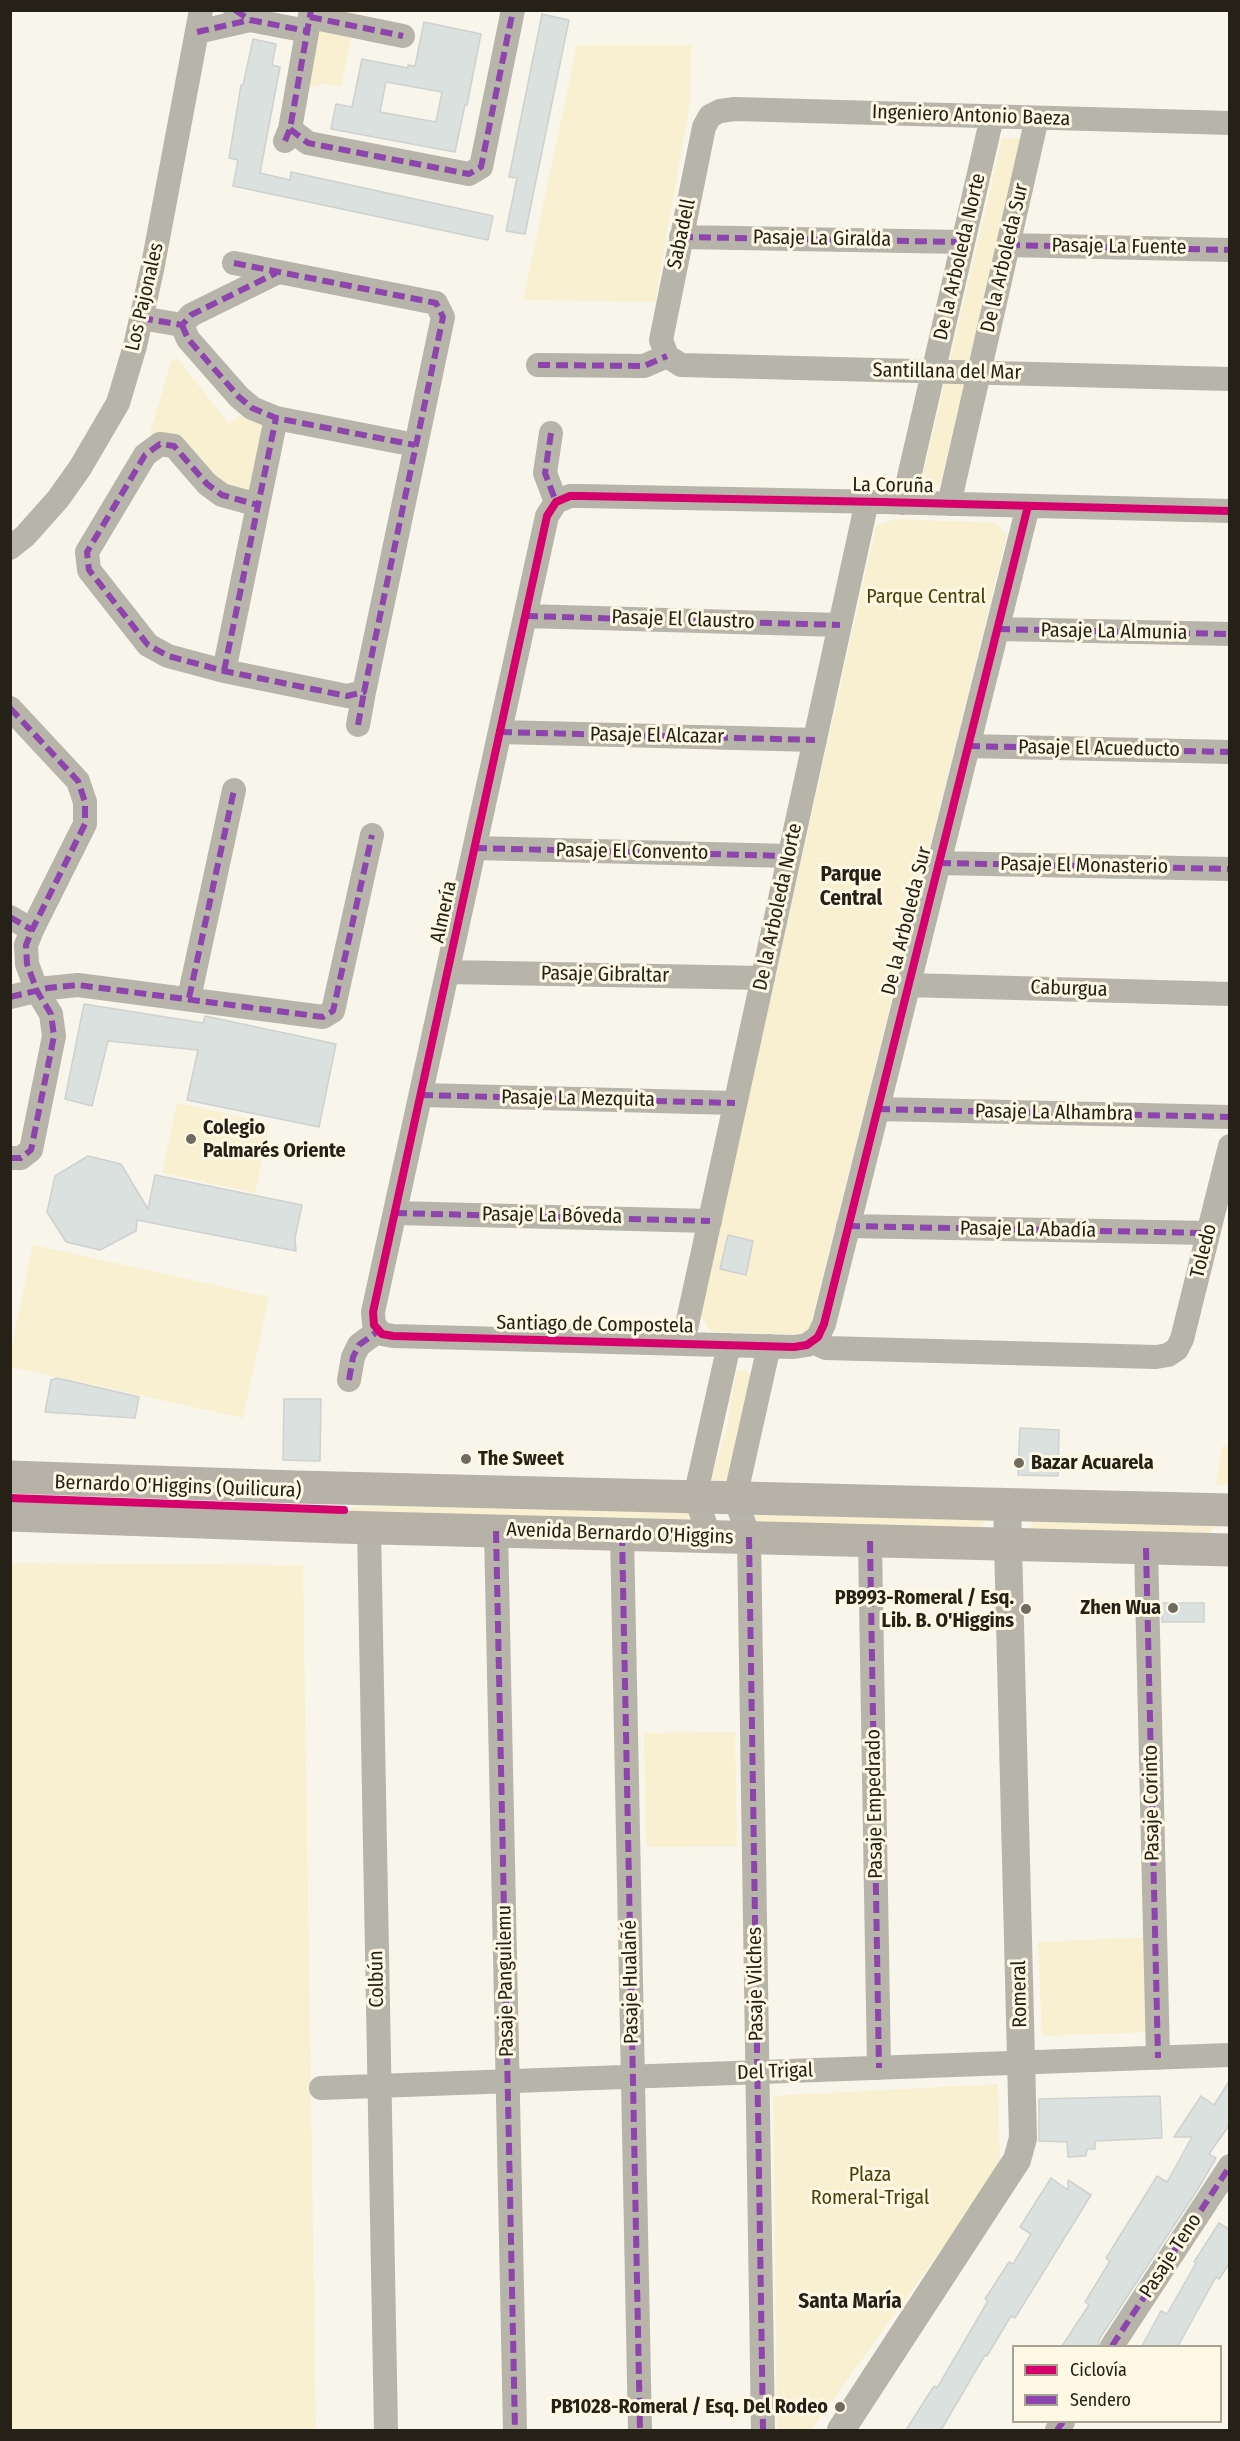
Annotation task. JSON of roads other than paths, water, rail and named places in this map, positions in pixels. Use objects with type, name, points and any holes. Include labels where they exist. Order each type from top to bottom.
[{"type":"main road","name":"Avenida Bernardo O'Higgins","points":[[10,1477],[375,1489],[1230,1510]]},
{"type":"main road","points":[[354,1527],[344,1510],[358,1495],[375,1489]]},
{"type":"main road","name":"Avenida Bernardo O'Higgins","points":[[10,1515],[496,1531],[1222,1549]]},
{"type":"main road","points":[[1222,1549],[1219,1531],[1230,1515]]},
{"type":"street","points":[[309,20],[287,135],[308,143],[469,174],[481,166],[513,10]]},
{"type":"street","points":[[199,21],[243,15],[309,20],[403,36]]},
{"type":"street","name":"Los Pajonales","points":[[10,548],[25,536],[58,499],[80,468],[118,402],[141,318],[170,180],[199,21]]},
{"type":"street","name":"Ingeniero Antonio Baeza","points":[[713,114],[725,109],[1230,123]]},
{"type":"street","name":"Sabadell","points":[[667,356],[662,349],[662,332],[704,127],[713,114]]},
{"type":"street","name":"De la Arboleda Norte","points":[[903,502],[992,117]]},
{"type":"street","name":"De la Arboleda Sur","points":[[949,504],[1037,118]]},
{"type":"street","name":"Pasaje La Giralda","points":[[681,237],[963,242]]},
{"type":"street","name":"Pasaje La Fuente","points":[[1008,245],[1230,250]]},
{"type":"street","points":[[234,263],[436,303],[444,316],[415,445],[358,725]]},
{"type":"street","points":[[141,318],[176,324],[276,273]]},
{"type":"street","points":[[176,324],[239,397],[252,408],[276,418],[415,445]]},
{"type":"street","points":[[538,365],[644,366],[667,356]]},
{"type":"street","name":"Santillana del Mar","points":[[667,356],[681,365],[1230,379]]},
{"type":"street","points":[[224,671],[276,418]]},
{"type":"street","points":[[551,433],[545,473],[556,502]]},
{"type":"street","points":[[258,505],[222,495],[207,484],[174,446],[160,444],[145,455],[87,552],[89,570],[148,645],[168,657],[347,696],[364,692]]},
{"type":"street","name":"La Coruña","points":[[556,502],[570,496],[581,496],[1230,511]]},
{"type":"street","name":"De la Arboleda Norte","points":[[683,1343],[867,501]]},
{"type":"street","name":"Almería","points":[[378,1331],[373,1320],[373,1312],[547,516],[556,502]]},
{"type":"street","name":"De la Arboleda Sur","points":[[812,1342],[824,1324],[1028,506]]},
{"type":"street","name":"Pasaje El Claustro","points":[[526,616],[840,625]]},
{"type":"street","name":"Pasaje La Almunia","points":[[998,629],[1230,634]]},
{"type":"street","points":[[10,708],[78,781],[85,802],[85,824],[26,945],[27,959],[37,991],[51,1014],[54,1036],[31,1150],[21,1158],[10,1158]]},
{"type":"street","name":"Pasaje El Alcazar","points":[[500,732],[815,740]]},
{"type":"street","name":"Pasaje El Acueducto","points":[[968,746],[1230,752]]},
{"type":"street","points":[[189,998],[234,790]]},
{"type":"street","points":[[10,998],[37,991],[78,985],[323,1017],[333,1011],[372,835]]},
{"type":"street","name":"Pasaje El Convento","points":[[475,848],[789,856]]},
{"type":"street","name":"Pasaje El Monasterio","points":[[939,862],[1230,869]]},
{"type":"street","points":[[10,917],[32,930]]},
{"type":"street","name":"Pasaje Gibraltar","points":[[447,972],[763,978]]},
{"type":"street","name":"Caburgua","points":[[908,985],[1230,994]]},
{"type":"street","name":"Pasaje La Mezquita","points":[[421,1095],[735,1103]]},
{"type":"street","name":"Pasaje La Alhambra","points":[[878,1108],[1230,1117]]},
{"type":"street","name":"Toledo","points":[[1173,1353],[1182,1339],[1230,1146]]},
{"type":"street","name":"Pasaje La Bóveda","points":[[395,1213],[710,1221]]},
{"type":"street","name":"Pasaje La Abadía","points":[[848,1226],[1208,1233]]},
{"type":"street","points":[[690,1312],[718,1344],[695,1497],[710,1536]]},
{"type":"street","points":[[349,1380],[353,1357],[359,1345],[378,1331]]},
{"type":"street","name":"Santiago de Compostela","points":[[378,1331],[393,1336],[801,1347],[812,1342],[826,1348],[1156,1357],[1173,1353]]},
{"type":"street","points":[[748,1537],[735,1498],[769,1346]]},
{"type":"street","name":"Romeral","points":[[841,2430],[1017,2160],[1023,2138],[1007,1504]]},
{"type":"street","name":"Colbún","points":[[354,1527],[379,2086],[386,2430]]},
{"type":"street","name":"Pasaje Panguilemu","points":[[496,1531],[515,2430]]},
{"type":"street","name":"Pasaje Hualañé","points":[[622,1534],[640,2430]]},
{"type":"street","name":"Pasaje Vilches","points":[[748,1537],[763,2430]]},
{"type":"street","name":"Pasaje Empedrado","points":[[870,1540],[879,2068]]},
{"type":"street","name":"Pasaje Corinto","points":[[1146,1548],[1158,2058]]},
{"type":"street","name":"Del Trigal","points":[[321,2088],[1230,2055]]},
{"type":"street","name":"Pasaje Teno","points":[[1113,2345],[1230,2166]]},
{"type":"place","name":"Colegio Palmarés Oriente","points":[[191,1139]]},
{"type":"place","name":"The Sweet","points":[[466,1459]]},
{"type":"place","name":"Bazar Acuarela","points":[[1019,1463]]},
{"type":"place","name":"Zhen Wua","points":[[1173,1608]]},
{"type":"place","name":"PB993-Romeral / Esq. Lib. B. O'Higgins","points":[[1026,1609]]},
{"type":"place","name":"PB1028-Romeral / Esq. Del Rodeo","points":[[840,2407]]},
{"type":"district","name":"Parque Central","points":[[851,887]]},
{"type":"district","name":"Santa María","points":[[850,2302]]},
{"type":"park label","name":"Plaza Romeral-Trigal","points":[[870,2186]]}]
